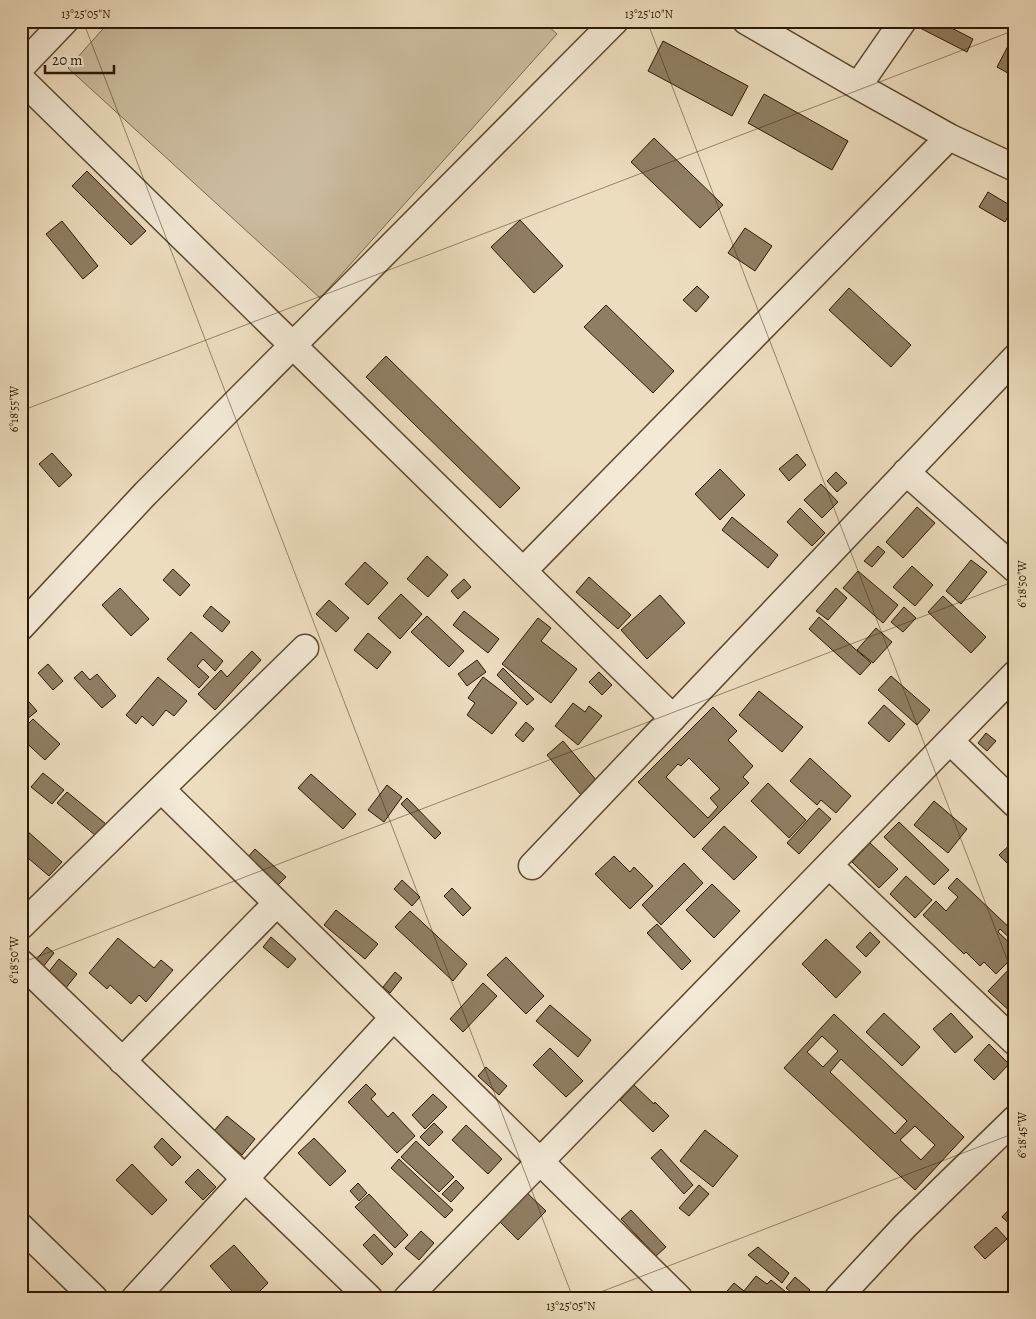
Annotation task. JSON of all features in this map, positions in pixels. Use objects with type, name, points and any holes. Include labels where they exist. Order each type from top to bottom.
[{"type":"street","points":[[21,67],[65,21]]},
{"type":"street","points":[[21,626],[145,494],[615,21]]},
{"type":"street","points":[[746,21],[949,137],[1015,168]]},
{"type":"street","points":[[858,86],[903,21]]},
{"type":"street","points":[[21,79],[673,718]]},
{"type":"street","points":[[523,571],[949,137]]},
{"type":"street","points":[[532,866],[1015,358]]},
{"type":"street","points":[[906,472],[1015,570]]},
{"type":"street","points":[[21,926],[305,648]]},
{"type":"street","points":[[408,1298],[1015,674]]},
{"type":"street","points":[[950,741],[1015,804]]},
{"type":"street","points":[[161,789],[679,1298]]},
{"type":"street","points":[[829,865],[1015,1042]]},
{"type":"street","points":[[122,1061],[277,903]]},
{"type":"street","points":[[21,963],[369,1298]]},
{"type":"street","points":[[136,1298],[393,1018]]},
{"type":"street","points":[[838,1298],[906,1226],[1015,1119]]},
{"type":"street","points":[[21,1226],[94,1298]]},
{"type":"shaded area","points":[[110,21],[543,21],[557,34],[320,298],[68,68]]},
{"type":"building","points":[[921,21],[938,21],[973,39],[967,52],[918,27]]},
{"type":"building","points":[[663,41],[748,86],[732,116],[648,71]]},
{"type":"building","points":[[1008,46],[1015,50],[1015,77],[997,67]]},
{"type":"building","points":[[764,94],[848,141],[832,170],[748,123]]},
{"type":"building","points":[[654,138],[723,205],[700,228],[631,162]]},
{"type":"building","points":[[87,171],[146,231],[131,245],[72,186]]},
{"type":"building","points":[[988,192],[1013,207],[1005,222],[979,207]]},
{"type":"building","points":[[520,220],[563,266],[534,293],[491,247]]},
{"type":"building","points":[[62,221],[98,266],[83,279],[46,234]]},
{"type":"building","points":[[745,228],[772,246],[755,271],[728,253]]},
{"type":"building","points":[[697,286],[709,297],[696,312],[683,300]]},
{"type":"building","points":[[849,288],[911,345],[891,367],[829,310]]},
{"type":"building","points":[[606,305],[674,371],[653,393],[584,327]]},
{"type":"building","points":[[386,356],[520,488],[500,508],[366,377]]},
{"type":"building","points":[[1015,413],[1015,428],[1007,422]]},
{"type":"building","points":[[52,453],[72,475],[59,487],[39,464]]},
{"type":"building","points":[[797,454],[806,465],[789,481],[779,469]]},
{"type":"building","points":[[720,469],[745,495],[720,520],[695,494]]},
{"type":"building","points":[[836,472],[847,483],[837,492],[827,481]]},
{"type":"building","points":[[821,484],[838,502],[822,518],[804,500]]},
{"type":"building","points":[[917,507],[935,523],[903,558],[886,542]]},
{"type":"building","points":[[800,508],[825,533],[812,546],[787,522]]},
{"type":"building","points":[[732,517],[778,555],[768,568],[722,530]]},
{"type":"building","points":[[878,546],[885,552],[872,567],[864,561]]},
{"type":"building","points":[[427,556],[448,575],[428,597],[407,579]]},
{"type":"building","points":[[971,560],[987,572],[961,604],[946,591]]},
{"type":"building","points":[[365,562],[388,583],[368,605],[345,584]]},
{"type":"building","points":[[912,566],[933,585],[915,606],[893,587]]},
{"type":"building","points":[[173,569],[190,585],[180,596],[163,580]]},
{"type":"building","points":[[858,571],[898,605],[883,623],[843,588]]},
{"type":"building","points":[[589,577],[631,615],[618,629],[576,592]]},
{"type":"building","points":[[464,579],[471,587],[458,599],[451,591]]},
{"type":"building","points":[[120,588],[149,619],[131,636],[102,605]]},
{"type":"building","points":[[836,588],[847,598],[828,620],[816,611]]},
{"type":"building","points":[[401,594],[422,614],[400,639],[378,618]]},
{"type":"building","points":[[660,595],[685,623],[647,659],[621,630]]},
{"type":"building","points":[[943,596],[986,637],[971,653],[928,612]]},
{"type":"building","points":[[329,600],[349,618],[336,632],[316,614]]},
{"type":"building","points":[[211,606],[230,622],[222,632],[203,616]]},
{"type":"building","points":[[904,607],[916,618],[903,632],[891,622]]},
{"type":"building","points":[[464,611],[499,639],[488,653],[453,625]]},
{"type":"building","points":[[427,616],[464,651],[449,667],[411,632]]},
{"type":"building","points":[[819,617],[871,663],[860,675],[809,629]]},
{"type":"building","points":[[538,618],[551,628],[541,641],[577,669],[551,703],[502,664]]},
{"type":"building","points":[[876,628],[892,642],[873,663],[857,650]]},
{"type":"building","points":[[191,632],[223,661],[215,671],[203,659],[197,666],[209,677],[199,688],[167,659]]},
{"type":"building","points":[[368,633],[391,652],[377,669],[354,650]]},
{"type":"building","points":[[252,651],[261,660],[215,710],[198,694],[221,670],[227,677]]},
{"type":"building","points":[[477,660],[486,672],[467,686],[458,674]]},
{"type":"building","points":[[48,664],[63,681],[53,690],[38,673]]},
{"type":"building","points":[[503,668],[534,699],[527,705],[497,675]]},
{"type":"building","points":[[82,671],[90,680],[97,674],[116,696],[102,708],[74,678]]},
{"type":"building","points":[[599,672],[612,685],[602,695],[589,682]]},
{"type":"building","points":[[891,676],[930,710],[917,725],[878,690]]},
{"type":"building","points":[[158,677],[187,701],[174,716],[166,710],[153,726],[142,716],[136,724],[126,715]]},
{"type":"building","points":[[483,677],[517,703],[492,734],[467,715],[475,703],[468,698]]},
{"type":"building","points":[[759,691],[803,727],[782,752],[739,715]]},
{"type":"building","points":[[21,693],[37,711],[21,724]]},
{"type":"building","points":[[573,703],[585,712],[589,706],[602,716],[578,745],[555,726]]},
{"type":"building","points":[[884,705],[905,724],[889,742],[868,723]]},
{"type":"building","points":[[713,707],[737,731],[728,740],[753,766],[743,777],[749,783],[694,838],[638,782]],"holes":[[[689,758],[720,789],[710,798],[718,807],[708,818],[666,777],[678,764],[681,766]]]},
{"type":"building","points":[[33,719],[60,744],[45,760],[21,738],[21,731]]},
{"type":"building","points":[[526,722],[534,729],[523,742],[515,735]]},
{"type":"building","points":[[986,733],[996,741],[987,751],[978,743]]},
{"type":"building","points":[[563,741],[597,781],[581,795],[547,755]]},
{"type":"building","points":[[810,758],[851,796],[836,813],[821,800],[817,805],[790,781]]},
{"type":"building","points":[[43,773],[64,790],[52,804],[31,787]]},
{"type":"building","points":[[311,774],[356,814],[343,829],[298,788]]},
{"type":"building","points":[[768,783],[806,820],[789,838],[751,801]]},
{"type":"building","points":[[387,785],[402,797],[384,822],[368,810]]},
{"type":"building","points":[[67,792],[106,824],[96,836],[57,803]]},
{"type":"building","points":[[407,798],[441,833],[435,839],[401,804]]},
{"type":"building","points":[[934,801],[967,829],[948,853],[914,825]]},
{"type":"building","points":[[819,808],[831,819],[799,854],[787,843]]},
{"type":"building","points":[[899,822],[949,870],[934,885],[884,837]]},
{"type":"building","points":[[724,826],[757,857],[734,880],[702,849]]},
{"type":"building","points":[[26,830],[62,862],[49,876],[21,852],[21,835]]},
{"type":"building","points":[[1015,840],[1015,871],[999,855]]},
{"type":"building","points":[[870,843],[898,869],[879,888],[852,862]]},
{"type":"building","points":[[255,849],[286,877],[276,887],[246,859]]},
{"type":"building","points":[[614,856],[630,872],[634,867],[653,886],[630,909],[595,874]]},
{"type":"building","points":[[684,863],[703,883],[661,925],[642,905]]},
{"type":"building","points":[[906,876],[932,900],[915,918],[890,894]]},
{"type":"building","points":[[957,878],[1015,933],[1015,943],[1000,929],[998,932],[1015,948],[1015,955],[996,974],[984,962],[980,966],[966,952],[964,954],[923,915],[936,901],[946,911],[958,897],[948,888]]},
{"type":"building","points":[[402,880],[420,897],[412,906],[394,889]]},
{"type":"building","points":[[712,884],[740,911],[714,938],[686,910]]},
{"type":"building","points":[[452,888],[471,908],[463,916],[444,896]]},
{"type":"building","points":[[336,910],[378,944],[365,959],[324,925]]},
{"type":"building","points":[[410,911],[467,964],[453,981],[395,927]]},
{"type":"building","points":[[657,924],[691,961],[682,970],[647,933]]},
{"type":"building","points":[[870,932],[880,942],[866,957],[856,947]]},
{"type":"building","points":[[271,937],[296,959],[288,968],[263,947]]},
{"type":"building","points":[[118,938],[154,968],[161,960],[173,970],[146,1002],[139,995],[131,1004],[110,985],[107,989],[89,973]]},
{"type":"building","points":[[826,939],[861,972],[836,998],[802,964]]},
{"type":"building","points":[[47,947],[54,953],[43,967],[35,961]]},
{"type":"building","points":[[506,957],[544,996],[526,1014],[487,975]]},
{"type":"building","points":[[59,959],[77,974],[65,989],[47,974]]},
{"type":"building","points":[[1015,963],[1015,1016],[988,991]]},
{"type":"building","points":[[395,972],[402,978],[390,993],[383,987]]},
{"type":"building","points":[[483,983],[497,996],[463,1032],[450,1019]]},
{"type":"building","points":[[550,1005],[591,1040],[578,1057],[536,1021]]},
{"type":"building","points":[[884,1013],[920,1047],[902,1066],[866,1032]]},
{"type":"building","points":[[951,1013],[973,1037],[955,1053],[933,1029]]},
{"type":"building","points":[[834,1014],[964,1137],[915,1190],[784,1068]],"holes":[[[822,1036],[838,1051],[823,1067],[807,1052]],[[841,1059],[907,1121],[895,1134],[830,1072]],[[915,1126],[935,1145],[921,1160],[900,1140]]]},
{"type":"building","points":[[21,1018],[27,1025],[21,1030]]},
{"type":"building","points":[[989,1044],[1009,1064],[994,1080],[974,1060]]},
{"type":"building","points":[[550,1048],[583,1081],[566,1097],[533,1065]]},
{"type":"building","points":[[486,1067],[507,1086],[499,1095],[478,1076]]},
{"type":"building","points":[[366,1084],[376,1094],[371,1099],[388,1117],[393,1112],[415,1136],[397,1153],[348,1102]]},
{"type":"building","points":[[634,1085],[669,1116],[653,1132],[620,1100]]},
{"type":"building","points":[[433,1094],[447,1107],[425,1129],[412,1115]]},
{"type":"building","points":[[227,1116],[255,1139],[242,1155],[214,1131]]},
{"type":"building","points":[[434,1123],[443,1132],[429,1146],[420,1137]]},
{"type":"building","points":[[466,1125],[502,1159],[488,1174],[452,1140]]},
{"type":"building","points":[[705,1130],[738,1156],[713,1187],[680,1161]]},
{"type":"building","points":[[162,1138],[181,1157],[172,1166],[154,1147]]},
{"type":"building","points":[[314,1138],[346,1171],[330,1186],[298,1153]]},
{"type":"building","points":[[416,1141],[454,1177],[439,1192],[401,1157]]},
{"type":"building","points":[[661,1149],[693,1185],[684,1194],[651,1158]]},
{"type":"building","points":[[399,1159],[453,1210],[445,1218],[391,1168]]},
{"type":"building","points":[[132,1164],[167,1200],[152,1215],[116,1180]]},
{"type":"building","points":[[198,1169],[216,1187],[203,1200],[185,1182]]},
{"type":"building","points":[[456,1180],[464,1188],[451,1202],[442,1194]]},
{"type":"building","points":[[358,1183],[367,1193],[359,1201],[350,1191]]},
{"type":"building","points":[[699,1185],[709,1194],[689,1216],[679,1208]]},
{"type":"building","points":[[525,1191],[546,1211],[518,1240],[498,1220]]},
{"type":"building","points":[[369,1194],[408,1235],[395,1248],[355,1207]]},
{"type":"building","points":[[1015,1203],[1015,1229],[1002,1217]]},
{"type":"building","points":[[631,1210],[666,1247],[656,1256],[621,1219]]},
{"type":"building","points":[[996,1227],[1007,1239],[985,1259],[974,1247]]},
{"type":"building","points":[[421,1231],[434,1243],[419,1260],[405,1248]]},
{"type":"building","points":[[374,1234],[393,1254],[382,1265],[363,1245]]},
{"type":"building","points":[[234,1245],[268,1283],[253,1298],[238,1298],[210,1266]]},
{"type":"building","points":[[758,1247],[789,1273],[782,1283],[748,1255]]},
{"type":"building","points":[[756,1276],[767,1284],[771,1280],[786,1292],[781,1298],[721,1298],[734,1283],[744,1291]]},
{"type":"building","points":[[795,1277],[810,1290],[804,1298],[788,1298],[792,1293],[786,1288]]}]
